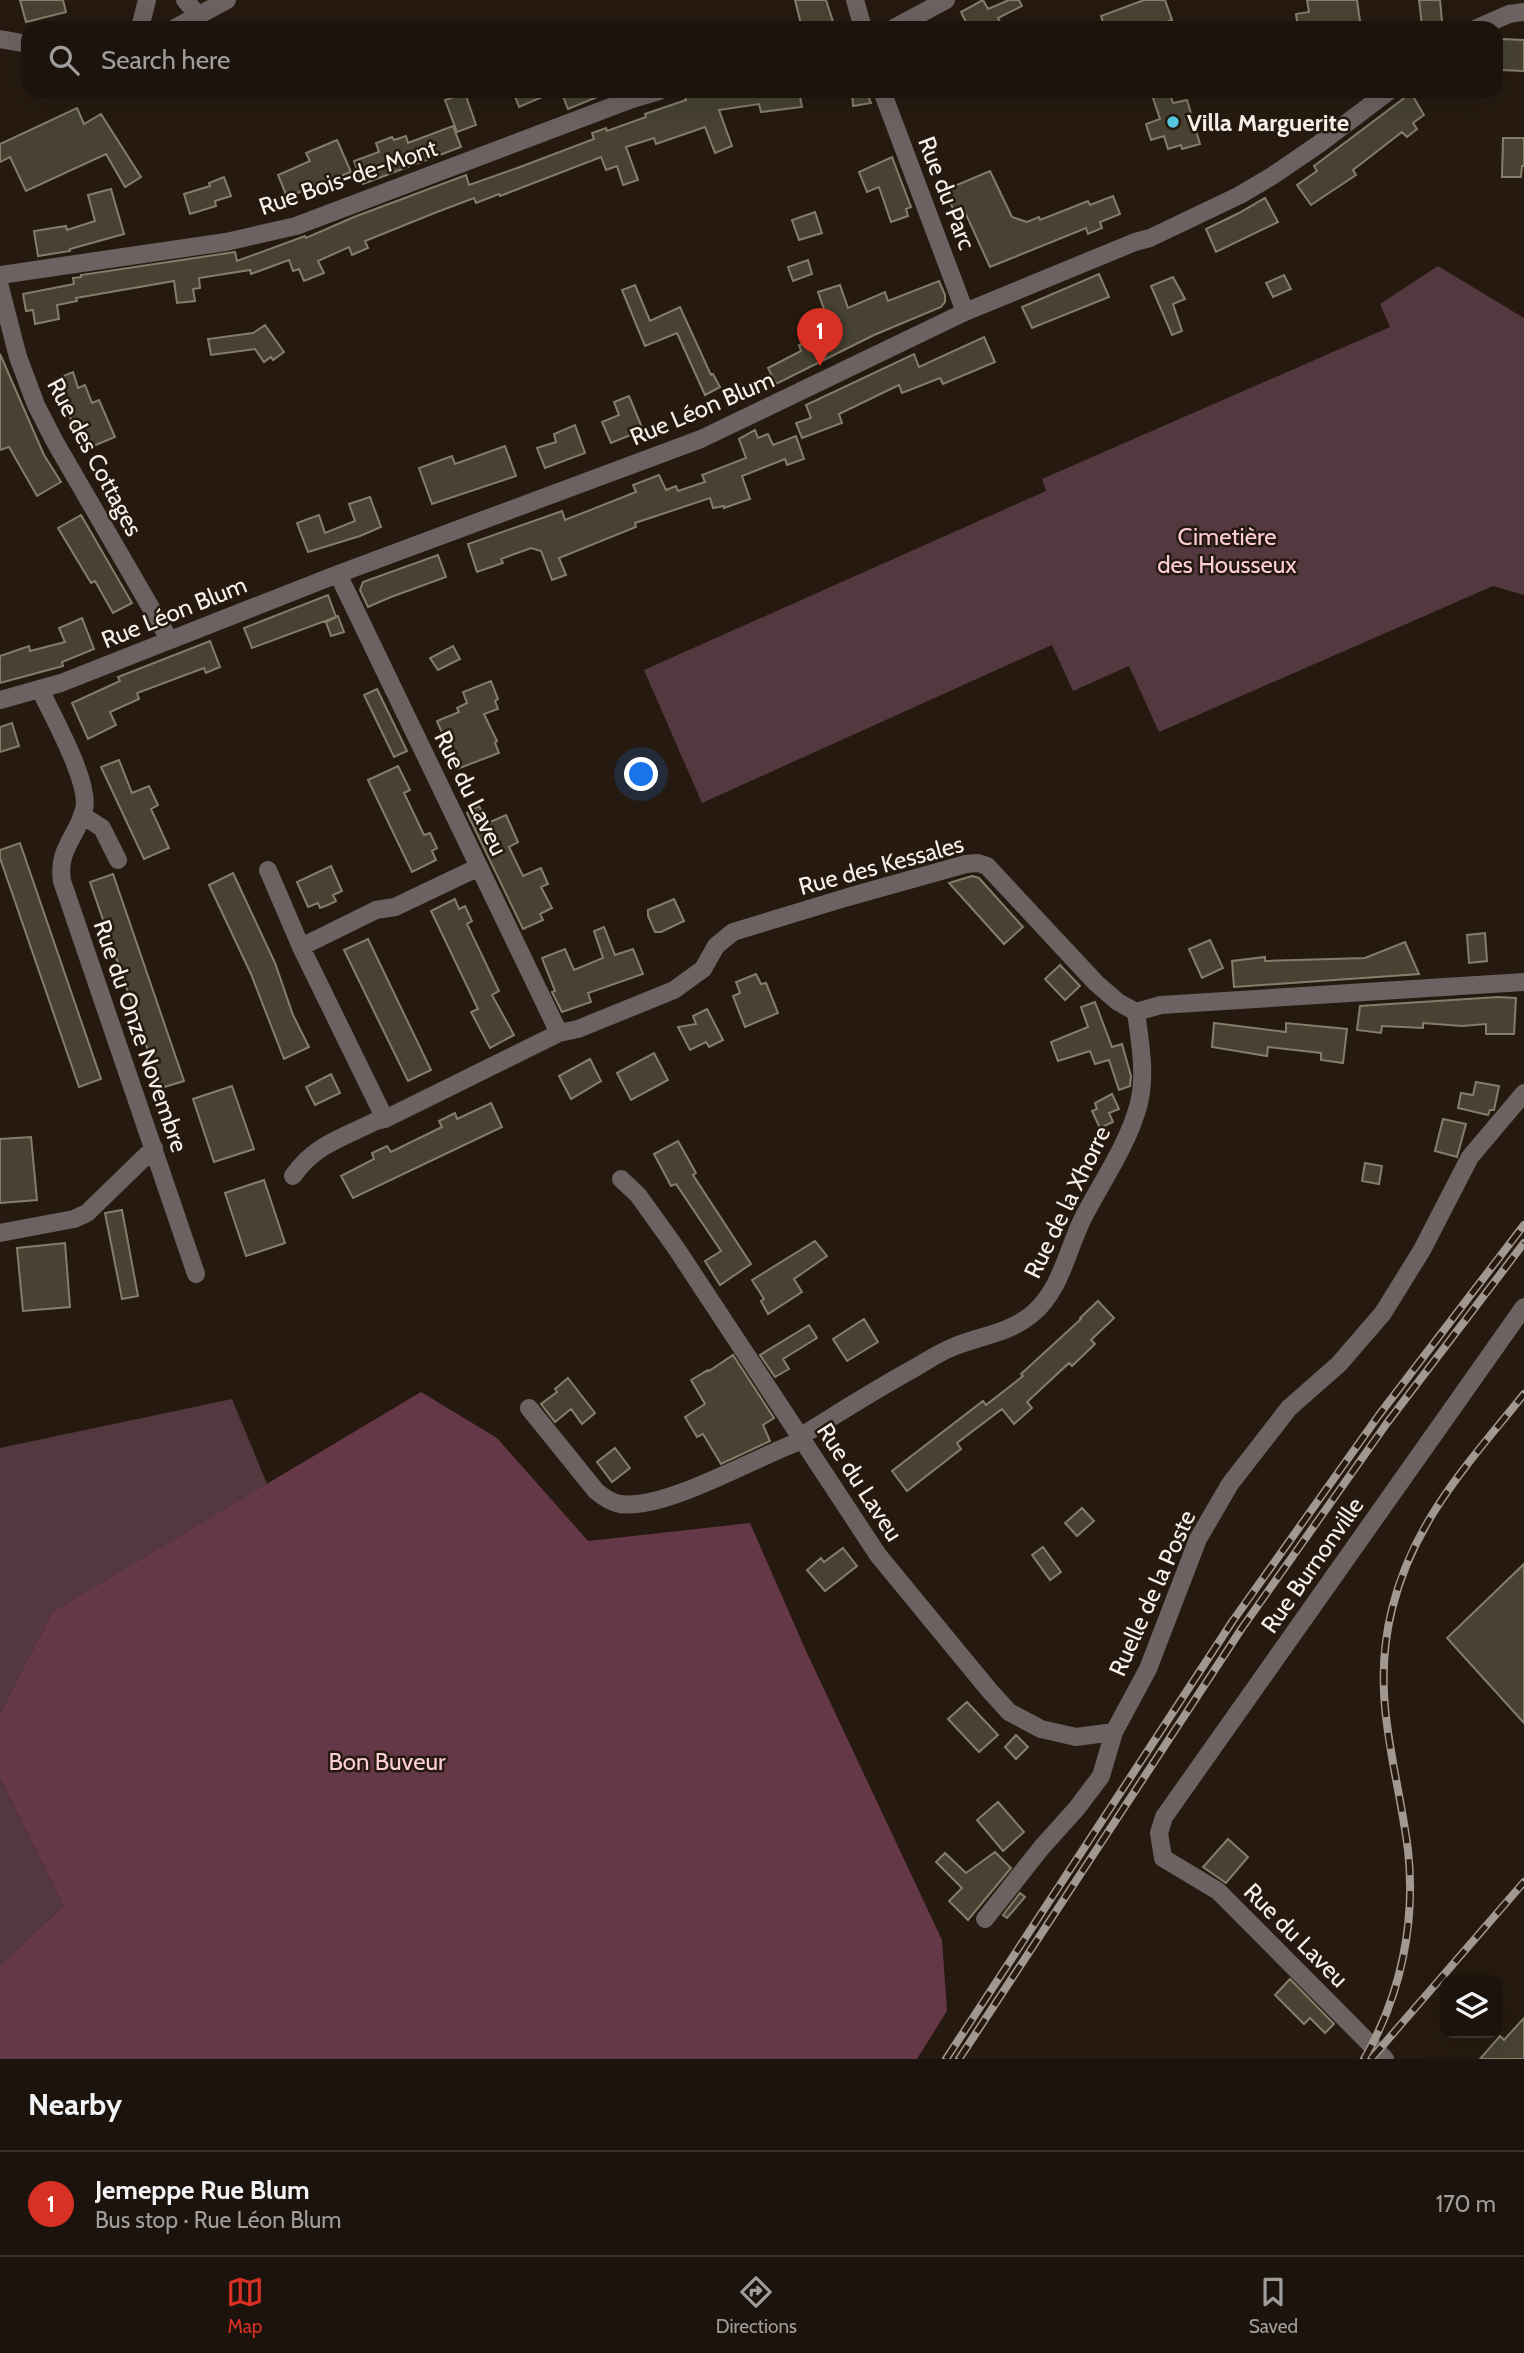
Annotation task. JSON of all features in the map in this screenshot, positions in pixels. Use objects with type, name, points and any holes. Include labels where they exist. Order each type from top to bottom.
[{"type":"street","points":[[142,21],[147,0]]},
{"type":"street","points":[[185,0],[198,15]]},
{"type":"street","points":[[187,21],[227,0]]},
{"type":"street","points":[[855,0],[861,21]]},
{"type":"street","points":[[907,21],[946,0]]},
{"type":"street","points":[[1492,21],[1509,14],[1524,12]]},
{"type":"street","points":[[0,39],[21,43]]},
{"type":"street","name":"Rue Bois-de-Mont","points":[[0,275],[226,242],[296,226],[637,98]]},
{"type":"street","name":"Rue du Parc","points":[[885,98],[965,312]]},
{"type":"street","name":"Rue Léon Blum","points":[[0,700],[80,676],[338,574],[701,439],[965,312],[1150,238],[1240,195],[1286,167],[1380,98]]},
{"type":"street","name":"Rue des Cottages","points":[[0,288],[22,369],[47,427],[169,639]]},
{"type":"street","name":"Rue du Laveu","points":[[338,574],[559,1033]]},
{"type":"street","name":"Rue du Onze Novembre","points":[[40,689],[85,793],[82,815],[62,857],[62,881],[196,1274]]},
{"type":"street","points":[[82,815],[102,828],[118,860]]},
{"type":"street","name":"Rue des Kessales","points":[[559,1033],[578,1029],[674,990],[702,970],[716,946],[733,932],[871,890],[978,863],[987,866],[1096,983],[1118,1002],[1136,1012]]},
{"type":"street","points":[[301,947],[376,910],[396,907],[479,867]]},
{"type":"street","points":[[268,870],[301,947],[385,1119]]},
{"type":"street","points":[[1136,1012],[1161,1004],[1524,982]]},
{"type":"street","name":"Rue de la Xhorre","points":[[802,1438],[869,1394],[952,1347],[991,1336],[1019,1324],[1045,1300],[1057,1282],[1081,1222],[1135,1115],[1142,1081],[1136,1012]]},
{"type":"street","points":[[293,1176],[304,1160],[315,1151],[559,1033]]},
{"type":"street","name":"Ruelle de la Poste","points":[[985,1919],[1101,1776],[1114,1732],[1148,1669],[1198,1539],[1230,1484],[1289,1408],[1339,1364],[1383,1313],[1422,1250],[1470,1157],[1524,1093]]},
{"type":"street","points":[[0,1233],[74,1219],[87,1213],[154,1149]]},
{"type":"street","name":"Rue du Laveu","points":[[621,1179],[638,1195],[676,1248],[894,1577],[1009,1712],[1041,1729],[1063,1735],[1076,1737],[1114,1732]]},
{"type":"street","name":"Rue Burnonville","points":[[1163,1858],[1159,1833],[1164,1817],[1524,1307]]},
{"type":"street","points":[[529,1408],[596,1491],[605,1499],[622,1504],[646,1502],[681,1492],[802,1438]]},
{"type":"street","name":"Rue du Laveu","points":[[1163,1858],[1218,1891],[1385,2059]]},
{"type":"green space","name":"Cimetière des Housseux","points":[[1438,266],[1524,318],[1524,595],[1493,586],[1159,732],[1129,666],[1073,691],[1052,645],[702,803],[644,670],[1046,491],[1042,479],[1390,327],[1380,304]]},
{"type":"green space","name":"Bon Buveur","points":[[421,1392],[497,1438],[588,1541],[750,1523],[806,1651],[942,1940],[947,2011],[917,2059],[0,2059],[0,1965],[63,1906],[0,1778],[0,1714],[52,1612]]},
{"type":"green space","points":[[232,1399],[267,1484],[52,1612],[0,1714],[0,1448]]},
{"type":"green space","points":[[0,1778],[63,1906],[0,1965]]},
{"type":"building","points":[[20,0],[63,0],[66,12],[26,21]]},
{"type":"building","points":[[795,0],[826,0],[833,21],[800,21]]},
{"type":"building","points":[[983,0],[988,9],[1009,0],[1019,0],[1022,6],[998,18],[1000,21],[966,21],[961,12]]},
{"type":"building","points":[[1144,0],[1165,0],[1172,20],[1103,21],[1101,16]]},
{"type":"building","points":[[1307,0],[1357,0],[1360,21],[1297,21],[1296,14],[1309,12]]},
{"type":"building","points":[[1419,0],[1440,0],[1442,21],[1422,21]]},
{"type":"building","points":[[1503,39],[1524,40],[1524,71],[1503,70]]},
{"type":"building","points":[[467,98],[476,125],[457,132],[445,100]]},
{"type":"building","points":[[516,98],[540,98],[519,107]]},
{"type":"building","points":[[564,98],[595,98],[568,109]]},
{"type":"building","points":[[685,98],[800,98],[802,107],[761,112],[759,104],[719,110],[732,146],[715,153],[705,127],[656,144],[654,138],[626,147],[638,180],[623,185],[617,166],[606,170],[601,157],[500,196],[499,194],[476,203],[474,198],[437,212],[365,241],[368,248],[352,255],[349,247],[318,261],[324,273],[304,281],[299,269],[293,271],[289,260],[251,274],[250,270],[199,278],[200,288],[193,289],[195,301],[177,303],[174,281],[76,298],[77,301],[57,305],[59,319],[35,324],[33,310],[26,311],[23,294],[74,284],[73,278],[81,275],[235,252],[237,261],[305,236],[306,238],[466,175],[469,185],[520,167],[594,139],[592,133],[606,128],[607,131],[686,100]]},
{"type":"building","points":[[852,98],[869,98],[871,103],[853,106]]},
{"type":"building","name":"Villa Marguerite","points":[[1153,98],[1171,98],[1173,103],[1187,100],[1200,144],[1182,149],[1181,145],[1168,149],[1164,136],[1151,140],[1146,124],[1160,119]]},
{"type":"building","points":[[1404,98],[1414,98],[1424,115],[1413,123],[1417,129],[1407,137],[1402,132],[1353,170],[1356,175],[1311,205],[1297,185],[1317,171],[1314,166]]},
{"type":"building","points":[[77,108],[84,124],[101,114],[141,177],[125,187],[106,154],[26,191],[10,157],[0,162],[0,144]]},
{"type":"building","points":[[453,126],[461,147],[363,184],[354,161],[379,152],[376,143],[392,137],[394,140],[406,136],[408,143]]},
{"type":"building","points":[[1503,138],[1524,138],[1524,166],[1521,177],[1502,177]]},
{"type":"building","points":[[337,140],[351,172],[287,197],[278,175],[310,161],[306,153]]},
{"type":"building","points":[[892,157],[911,207],[906,209],[908,216],[891,222],[879,187],[867,192],[859,172]]},
{"type":"building","points":[[990,171],[1012,217],[1027,222],[1039,217],[1040,220],[1088,201],[1090,205],[1113,196],[1120,214],[1100,222],[1102,228],[1088,234],[1086,228],[990,267],[965,212],[956,216],[945,190]]},
{"type":"building","points":[[224,177],[231,196],[215,201],[216,206],[190,214],[184,194],[210,186],[209,183]]},
{"type":"building","points":[[111,189],[124,234],[70,251],[38,256],[34,231],[66,226],[67,230],[95,221],[88,195]]},
{"type":"building","points":[[1265,198],[1278,222],[1216,252],[1206,229]]},
{"type":"building","points":[[815,212],[822,233],[799,240],[792,220]]},
{"type":"building","points":[[808,260],[812,274],[793,281],[788,267]]},
{"type":"building","points":[[1099,274],[1109,297],[1032,328],[1022,307]]},
{"type":"building","points":[[1284,275],[1291,289],[1273,297],[1266,283]]},
{"type":"building","points":[[1173,277],[1185,299],[1173,304],[1182,331],[1172,335],[1151,286]]},
{"type":"building","points":[[939,281],[945,295],[945,302],[941,307],[874,335],[776,384],[768,368],[801,351],[799,345],[812,341],[811,336],[818,334],[816,326],[828,321],[818,292],[840,285],[848,308],[885,292],[888,301]]},
{"type":"building","points":[[635,285],[650,321],[680,307],[711,375],[713,374],[720,387],[705,395],[677,333],[645,346],[622,290]]},
{"type":"building","points":[[265,325],[284,352],[273,360],[271,357],[264,362],[255,349],[211,355],[208,339],[253,333]]},
{"type":"building","points":[[984,337],[995,362],[943,384],[940,378],[902,393],[899,385],[839,414],[842,423],[802,438],[796,423],[811,418],[806,405],[914,354],[919,367]]},
{"type":"building","points":[[0,354],[44,455],[61,482],[37,496],[9,447],[0,450]]},
{"type":"building","points":[[73,372],[78,388],[85,385],[92,403],[99,400],[115,437],[84,450],[54,380]]},
{"type":"building","points":[[629,396],[643,430],[611,443],[602,422],[619,415],[614,402]]},
{"type":"building","points":[[575,425],[585,453],[545,468],[537,448],[556,442],[554,434]]},
{"type":"building","points":[[755,430],[758,438],[768,434],[773,445],[796,436],[804,459],[787,465],[785,459],[742,476],[750,499],[724,508],[713,508],[710,498],[635,523],[636,527],[559,558],[566,575],[552,580],[541,551],[531,548],[501,559],[503,563],[477,572],[468,544],[562,511],[565,520],[636,492],[633,485],[659,475],[666,490],[676,486],[678,491],[705,482],[702,475],[746,458],[739,439]]},
{"type":"building","points":[[505,446],[516,476],[432,504],[419,468],[452,456],[455,464]]},
{"type":"building","points":[[370,497],[381,527],[308,552],[297,523],[319,515],[325,533],[355,521],[349,504]]},
{"type":"building","points":[[81,515],[132,603],[113,613],[95,581],[91,583],[58,528]]},
{"type":"building","points":[[438,555],[446,577],[368,607],[360,590],[363,582]]},
{"type":"building","points":[[328,595],[336,617],[252,648],[244,628]]},
{"type":"building","points":[[338,616],[344,632],[331,636],[326,622]]},
{"type":"building","points":[[82,618],[94,649],[62,662],[63,666],[0,683],[0,656],[29,646],[30,651],[65,642],[59,628]]},
{"type":"building","points":[[210,641],[220,667],[206,673],[204,668],[137,693],[139,699],[110,712],[116,725],[88,739],[72,703],[120,681],[118,677]]},
{"type":"building","points":[[453,646],[460,659],[438,670],[430,658]]},
{"type":"building","points":[[491,681],[498,699],[495,701],[498,709],[484,714],[497,741],[495,743],[499,753],[457,769],[437,721],[459,712],[457,708],[467,703],[463,692]]},
{"type":"building","points":[[377,689],[407,751],[394,757],[364,695]]},
{"type":"building","points":[[12,723],[19,746],[0,752],[0,727]]},
{"type":"building","points":[[119,760],[132,793],[149,786],[158,805],[151,809],[169,848],[144,859],[101,767]]},
{"type":"building","points":[[398,766],[410,790],[404,793],[424,835],[430,833],[437,848],[432,851],[436,860],[412,872],[368,780]]},
{"type":"building","points":[[479,806],[488,823],[506,815],[518,842],[509,847],[523,876],[541,868],[548,884],[541,887],[552,908],[540,914],[543,920],[523,929],[467,813]]},
{"type":"building","points":[[20,843],[101,1079],[79,1087],[0,858],[0,850]]},
{"type":"building","points":[[331,866],[342,891],[333,895],[336,901],[328,905],[320,908],[318,903],[308,907],[297,882]]},
{"type":"building","points":[[233,873],[275,963],[293,1015],[309,1047],[284,1059],[251,974],[209,885]]},
{"type":"building","points":[[113,874],[184,1081],[161,1088],[90,882]]},
{"type":"building","points":[[972,876],[979,878],[1023,927],[1004,944],[949,883]]},
{"type":"building","points":[[455,899],[459,909],[465,906],[472,921],[467,924],[499,991],[492,995],[514,1035],[490,1048],[471,1012],[478,1009],[431,911]]},
{"type":"building","points":[[674,899],[684,921],[661,932],[655,932],[648,910]]},
{"type":"building","points":[[604,927],[615,955],[633,949],[643,974],[588,993],[591,1002],[562,1012],[552,992],[555,991],[542,958],[565,949],[574,970],[603,958],[594,931]]},
{"type":"building","points":[[1485,933],[1487,961],[1469,963],[1467,935]]},
{"type":"building","points":[[368,939],[431,1070],[408,1081],[344,950]]},
{"type":"building","points":[[1210,940],[1223,968],[1202,978],[1189,949]]},
{"type":"building","points":[[1405,942],[1419,974],[1234,987],[1232,961],[1265,957],[1265,961],[1365,958]]},
{"type":"building","points":[[1060,965],[1080,986],[1065,1000],[1045,979]]},
{"type":"building","points":[[756,974],[761,984],[766,983],[778,1013],[745,1027],[733,996],[740,993],[736,982]]},
{"type":"building","points":[[1516,998],[1514,1034],[1486,1034],[1486,1024],[1462,1026],[1423,1023],[1423,1028],[1382,1026],[1381,1033],[1357,1030],[1360,1006]]},
{"type":"building","points":[[1095,1002],[1112,1047],[1122,1044],[1131,1076],[1130,1086],[1119,1090],[1109,1060],[1095,1064],[1090,1051],[1058,1061],[1051,1042],[1088,1027],[1081,1007]]},
{"type":"building","points":[[707,1009],[723,1040],[709,1047],[706,1042],[690,1050],[678,1027],[696,1024],[693,1016]]},
{"type":"building","points":[[1214,1023],[1286,1032],[1286,1023],[1347,1029],[1343,1063],[1321,1060],[1321,1053],[1268,1047],[1267,1056],[1212,1047]]},
{"type":"building","points":[[654,1053],[668,1080],[631,1100],[617,1073]]},
{"type":"building","points":[[590,1059],[601,1081],[571,1099],[559,1076]]},
{"type":"building","points":[[331,1074],[340,1093],[315,1105],[306,1087]]},
{"type":"building","points":[[1476,1082],[1499,1086],[1494,1110],[1490,1110],[1488,1115],[1458,1108],[1461,1093],[1473,1095]]},
{"type":"building","points":[[232,1086],[254,1149],[214,1162],[193,1099]]},
{"type":"building","points":[[1112,1094],[1119,1109],[1109,1113],[1113,1122],[1100,1128],[1092,1111],[1097,1109],[1095,1103]]},
{"type":"building","points":[[491,1103],[502,1127],[353,1198],[341,1176],[374,1159],[372,1153],[387,1146],[391,1152],[442,1127],[439,1121],[455,1113],[457,1119]]},
{"type":"building","points":[[1443,1119],[1466,1124],[1457,1157],[1435,1151]]},
{"type":"building","points":[[31,1137],[37,1200],[0,1203],[0,1139]]},
{"type":"building","points":[[678,1141],[696,1173],[693,1175],[751,1264],[720,1285],[705,1261],[721,1251],[676,1184],[671,1186],[654,1154]]},
{"type":"building","points":[[1365,1163],[1382,1166],[1379,1184],[1362,1181]]},
{"type":"building","points":[[264,1180],[285,1243],[246,1256],[225,1193]]},
{"type":"building","points":[[122,1210],[138,1296],[122,1299],[105,1213]]},
{"type":"building","points":[[815,1241],[827,1256],[794,1279],[802,1292],[768,1314],[761,1301],[764,1299],[752,1280]]},
{"type":"building","points":[[65,1243],[70,1307],[23,1311],[17,1248]]},
{"type":"building","points":[[1098,1301],[1114,1318],[1091,1340],[1095,1344],[1072,1366],[1069,1363],[1027,1402],[1032,1408],[1014,1424],[1002,1409],[957,1443],[961,1449],[907,1491],[892,1471],[983,1401],[986,1405],[1023,1376],[1021,1374]]},
{"type":"building","points":[[864,1319],[878,1342],[847,1361],[833,1339]]},
{"type":"building","points":[[809,1325],[817,1338],[783,1359],[789,1369],[775,1377],[760,1355]]},
{"type":"building","points":[[733,1355],[774,1418],[763,1425],[770,1441],[721,1464],[703,1434],[697,1437],[685,1417],[705,1404],[691,1380]]},
{"type":"building","points":[[568,1378],[595,1413],[582,1424],[571,1409],[555,1422],[541,1404],[557,1392],[555,1389]]},
{"type":"building","points":[[615,1448],[630,1468],[612,1482],[597,1462]]},
{"type":"building","points":[[1082,1508],[1094,1521],[1077,1536],[1065,1523]]},
{"type":"building","points":[[1043,1547],[1061,1572],[1050,1580],[1032,1555]]},
{"type":"building","points":[[843,1548],[857,1566],[825,1591],[807,1570],[821,1558],[824,1562]]},
{"type":"building","points":[[1524,1564],[1524,1723],[1447,1638]]},
{"type":"building","points":[[967,1702],[998,1735],[979,1752],[948,1719]]},
{"type":"building","points":[[1016,1735],[1028,1747],[1016,1759],[1005,1747]]},
{"type":"building","points":[[998,1802],[1024,1832],[1003,1851],[977,1820]]},
{"type":"building","points":[[1228,1839],[1248,1857],[1226,1883],[1203,1867]]},
{"type":"building","points":[[995,1852],[1011,1868],[968,1920],[949,1901],[962,1888],[936,1862],[945,1853],[966,1873]]},
{"type":"building","points":[[1020,1893],[1025,1897],[1007,1918],[1003,1915]]},
{"type":"building","points":[[1290,1979],[1334,2024],[1325,2033],[1310,2018],[1304,2024],[1275,1995]]},
{"type":"building","points":[[1524,2018],[1524,2059],[1480,2059],[1498,2038],[1504,2040]]},
{"type":"railway","points":[[946,2059],[1232,1622],[1379,1415],[1524,1225]]},
{"type":"railway","points":[[959,2059],[1242,1628],[1387,1423],[1524,1243]]},
{"type":"railway","points":[[1364,2059],[1388,2010],[1396,1984],[1403,1958],[1410,1904],[1408,1850],[1384,1701],[1386,1641],[1392,1609],[1414,1548],[1429,1520],[1464,1469],[1524,1394]]},
{"type":"railway","points":[[1371,2059],[1524,1882]]},
{"type":"place","name":"Villa Marguerite","points":[[1173,122]]},
{"type":"place","name":"Jemeppe Rue Blum","points":[[820,366]]}]
